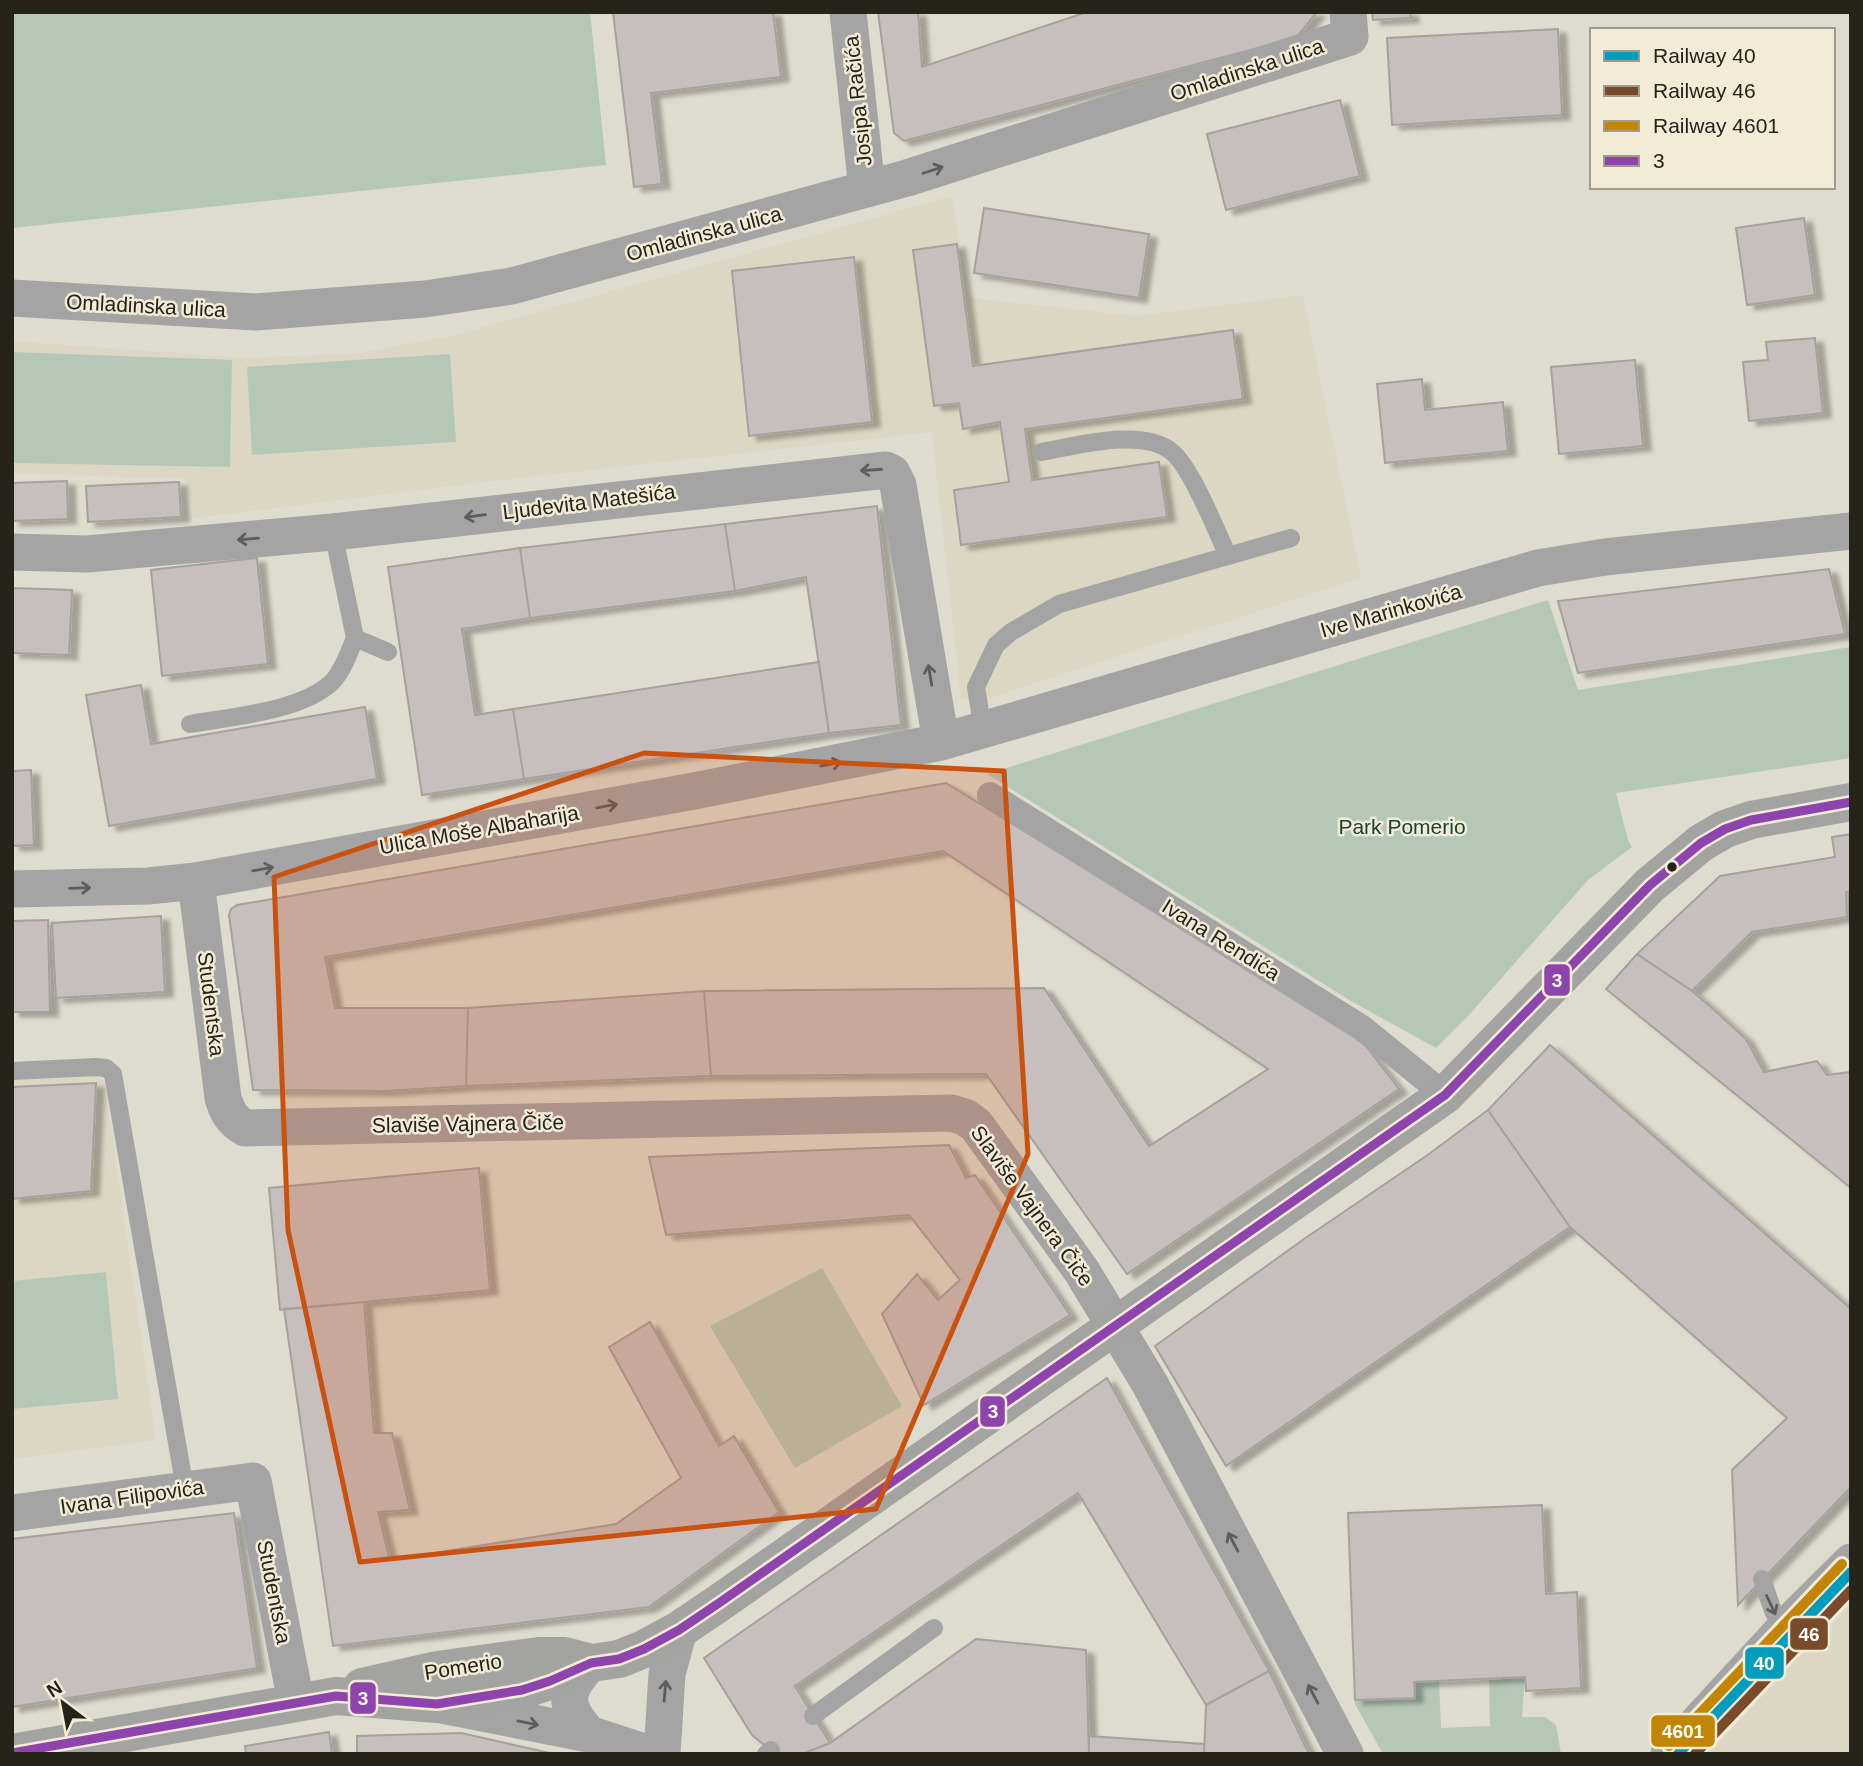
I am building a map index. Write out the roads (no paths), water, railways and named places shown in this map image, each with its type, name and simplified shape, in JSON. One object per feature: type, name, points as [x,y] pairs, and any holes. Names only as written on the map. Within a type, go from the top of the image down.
[{"type":"main road","name":"Pomerio","points":[[336,1696],[438,1704],[522,1690],[591,1663],[619,1659],[678,1630],[1445,1095],[1650,886],[1701,843],[1725,829],[1751,820],[1851,802]]},
{"type":"main road","name":"Pomerio","points":[[336,1696],[376,1682],[408,1675],[539,1656],[564,1656],[591,1663]]},
{"type":"main road","points":[[12,1753],[336,1696]]},
{"type":"street","name":"Josipa Račića","points":[[848,12],[867,189]]},
{"type":"street","name":"Omladinska ulica","points":[[12,298],[256,312],[425,299],[512,286],[867,189],[1350,37],[1348,12]]},
{"type":"street","name":"Ljudevita Matešića","points":[[12,552],[87,554],[333,532],[886,470],[892,473],[898,485],[941,742]]},
{"type":"street","name":"Ive Marinkovića","points":[[941,742],[1538,568],[1605,557],[1851,531]]},
{"type":"street","name":"Ulica Moše Albaharija","points":[[12,889],[148,886],[196,881],[694,791],[941,742]]},
{"type":"street","name":"Ivana Rendića","points":[[990,795],[1363,1028],[1445,1095]]},
{"type":"street","name":"Studentska","points":[[196,881],[223,1098],[236,1124]]},
{"type":"street","name":"Slaviše Vajnera Čiče","points":[[236,1124],[259,1129],[951,1113],[965,1117],[976,1125],[1081,1270],[1115,1324],[1150,1384],[1345,1754]]},
{"type":"street","name":"Studentska","points":[[253,1481],[296,1703]]},
{"type":"street","name":"Ivana Filipovića","points":[[12,1513],[253,1481]]},
{"type":"street","points":[[1669,1754],[1784,1629],[1851,1562]]},
{"type":"street","points":[[662,1754],[667,1674],[678,1630]]},
{"type":"street","points":[[589,1734],[575,1717],[570,1695],[575,1679],[591,1663]]},
{"type":"street","points":[[438,1704],[589,1734],[650,1754]]},
{"type":"lane","points":[[1041,452],[1120,438],[1150,442],[1172,452],[1188,475],[1228,556]]},
{"type":"lane","points":[[190,724],[271,711],[323,690],[339,672],[355,638],[333,532]]},
{"type":"lane","points":[[983,730],[976,687],[996,645],[1011,632],[1059,604],[1291,538]]},
{"type":"lane","points":[[355,638],[388,652]]},
{"type":"lane","points":[[12,1071],[96,1067],[106,1068],[113,1074],[185,1489]]},
{"type":"lane","points":[[1762,1579],[1773,1611],[1784,1629]]},
{"type":"lane","points":[[813,1716],[934,1628]]},
{"type":"rail line","name":"4601","points":[[1669,1746],[1842,1564]]},
{"type":"rail line","name":"40","points":[[1678,1754],[1851,1572]]},
{"type":"rail line","name":"46","points":[[1695,1754],[1851,1590]]},
{"type":"park label","name":"Park Pomerio","points":[[1402,827]]}]
